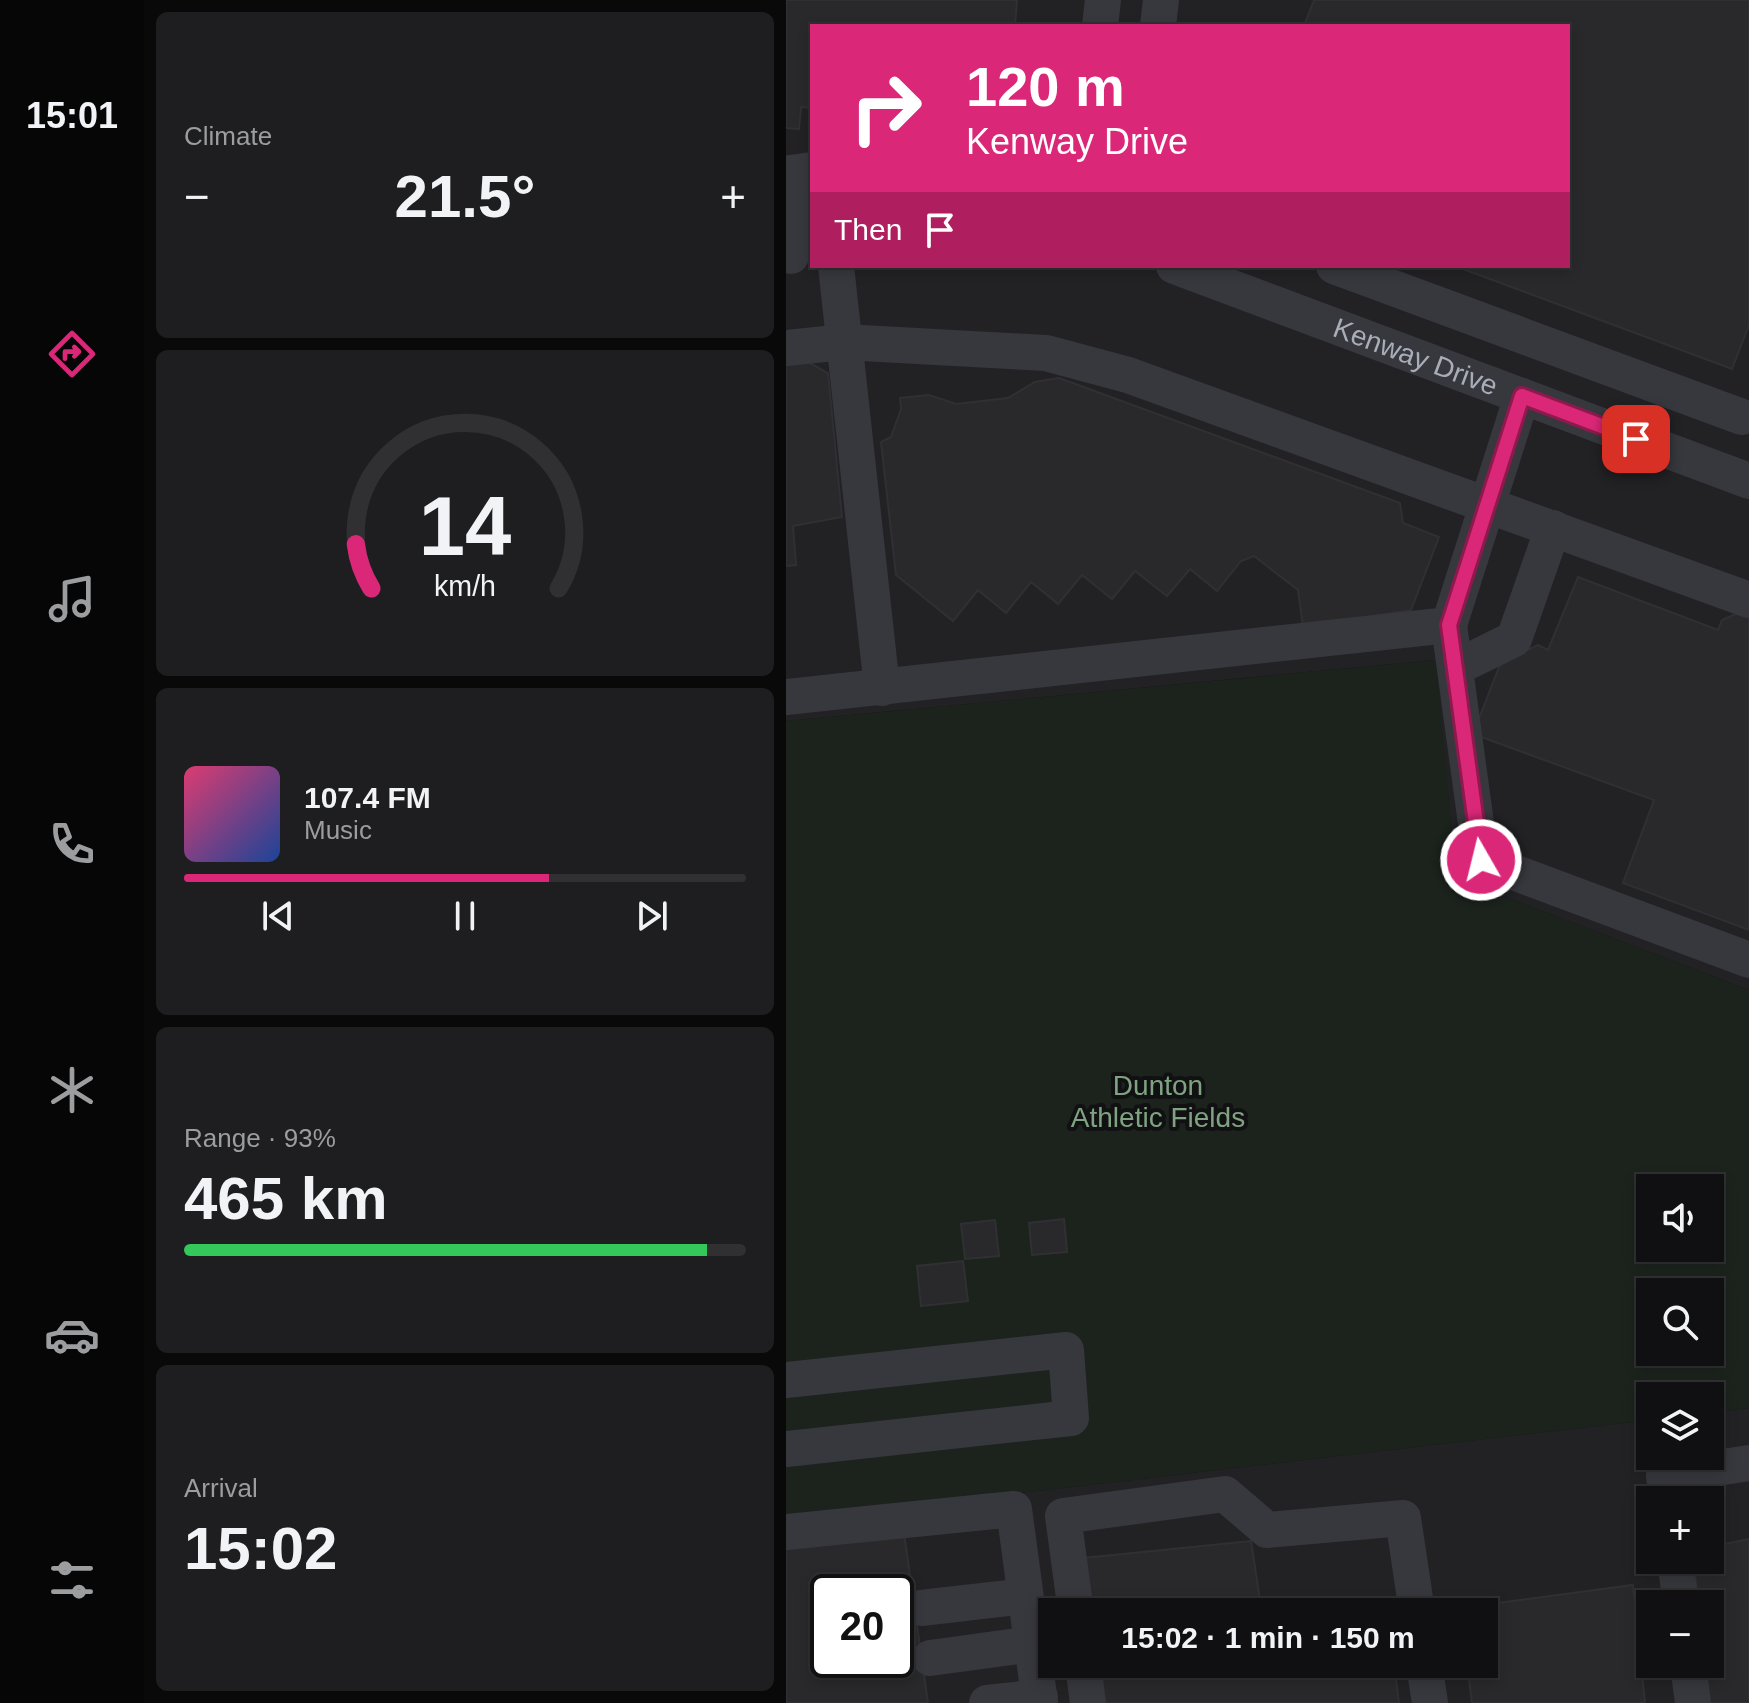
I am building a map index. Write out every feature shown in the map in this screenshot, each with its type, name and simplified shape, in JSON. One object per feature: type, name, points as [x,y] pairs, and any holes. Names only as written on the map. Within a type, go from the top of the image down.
[{"type":"street","points":[[1100,24],[1103,0]]},
{"type":"street","points":[[1158,24],[1161,0]]},
{"type":"street","points":[[796,255],[790,173],[810,170]]},
{"type":"street","points":[[836,268],[882,688]]},
{"type":"street","name":"Kenway Drive","points":[[1179,268],[1735,476]]},
{"type":"street","points":[[1340,268],[1746,408],[1735,476]]},
{"type":"street","points":[[786,348],[844,342],[1046,353],[1128,375],[1749,600]]},
{"type":"street","points":[[1522,396],[1449,625],[1481,860],[1749,960]]},
{"type":"street","points":[[1455,668],[1514,639],[1553,528]]},
{"type":"street","points":[[786,697],[1449,625]]},
{"type":"street","points":[[786,1380],[1066,1350],[1071,1418],[786,1449]]},
{"type":"street","points":[[1665,1486],[1664,1476],[1749,1463]]},
{"type":"street","points":[[1074,1598],[1063,1516],[1225,1494],[1267,1530],[1403,1518],[1415,1598]]},
{"type":"street","points":[[786,1532],[1014,1509],[1040,1700],[987,1703]]},
{"type":"street","points":[[921,1608],[1025,1596]]},
{"type":"street","points":[[930,1658],[1033,1644]]},
{"type":"street","points":[[1085,1678],[1088,1703]]},
{"type":"street","points":[[1426,1678],[1430,1703]]},
{"type":"street","points":[[1690,1678],[1693,1703]]},
{"type":"shaded area","points":[[786,0],[1749,0],[1749,990],[1456,878],[1435,660],[786,721]]},
{"type":"shaded area","points":[[1749,1408],[1749,1703],[786,1703],[786,1520],[1636,1422],[1636,1470],[1724,1470],[1724,1411]]},
{"type":"green space","name":"Dunton Athletic Fields","points":[[1436,660],[1456,878],[1749,990],[1749,1408],[1724,1411],[1724,1382],[1636,1382],[1636,1422],[786,1520],[786,721]]},
{"type":"building","points":[[786,0],[1017,0],[1015,24],[810,24],[810,108],[801,107],[799,129],[786,128]]},
{"type":"building","points":[[1314,0],[1749,0],[1749,325],[1732,369],[1460,268],[1570,268],[1570,24],[1305,24]]},
{"type":"building","points":[[799,357],[828,373],[842,517],[793,526],[796,565],[786,566],[786,359]]},
{"type":"building","points":[[1059,378],[1400,503],[1403,523],[1439,537],[1411,610],[1303,627],[1298,590],[1254,556],[1241,561],[1217,591],[1190,569],[1167,596],[1135,571],[1112,599],[1082,575],[1058,604],[1031,582],[1006,613],[978,590],[953,621],[896,575],[881,442],[891,437],[901,409],[900,398],[929,395],[956,404],[1008,398],[1035,382]]},
{"type":"building","points":[[1578,577],[1718,630],[1722,620],[1740,612],[1749,615],[1749,930],[1623,883],[1654,800],[1473,734],[1501,662],[1538,645],[1548,650]]},
{"type":"building","points":[[1064,1219],[1067,1252],[1032,1255],[1029,1223]]},
{"type":"building","points":[[995,1220],[999,1256],[965,1259],[961,1224]]},
{"type":"building","points":[[963,1261],[968,1301],[921,1306],[917,1266]]},
{"type":"building","points":[[904,1533],[910,1574],[810,1574],[810,1678],[914,1678],[914,1604],[928,1703],[786,1703],[786,1546]]},
{"type":"building","points":[[1749,1539],[1749,1703],[1707,1703],[1705,1678],[1724,1678],[1724,1590],[1697,1590],[1695,1574],[1724,1574],[1724,1544]]},
{"type":"building","points":[[1251,1541],[1260,1598],[1088,1598],[1084,1558]]},
{"type":"building","points":[[1633,1585],[1636,1678],[1642,1678],[1645,1703],[1472,1703],[1469,1678],[1498,1678],[1498,1603]]},
{"type":"building","points":[[1099,1678],[1396,1678],[1399,1703],[1102,1703]]},
{"type":"route","points":[[1481,860],[1449,625],[1522,396],[1636,439]]}]
